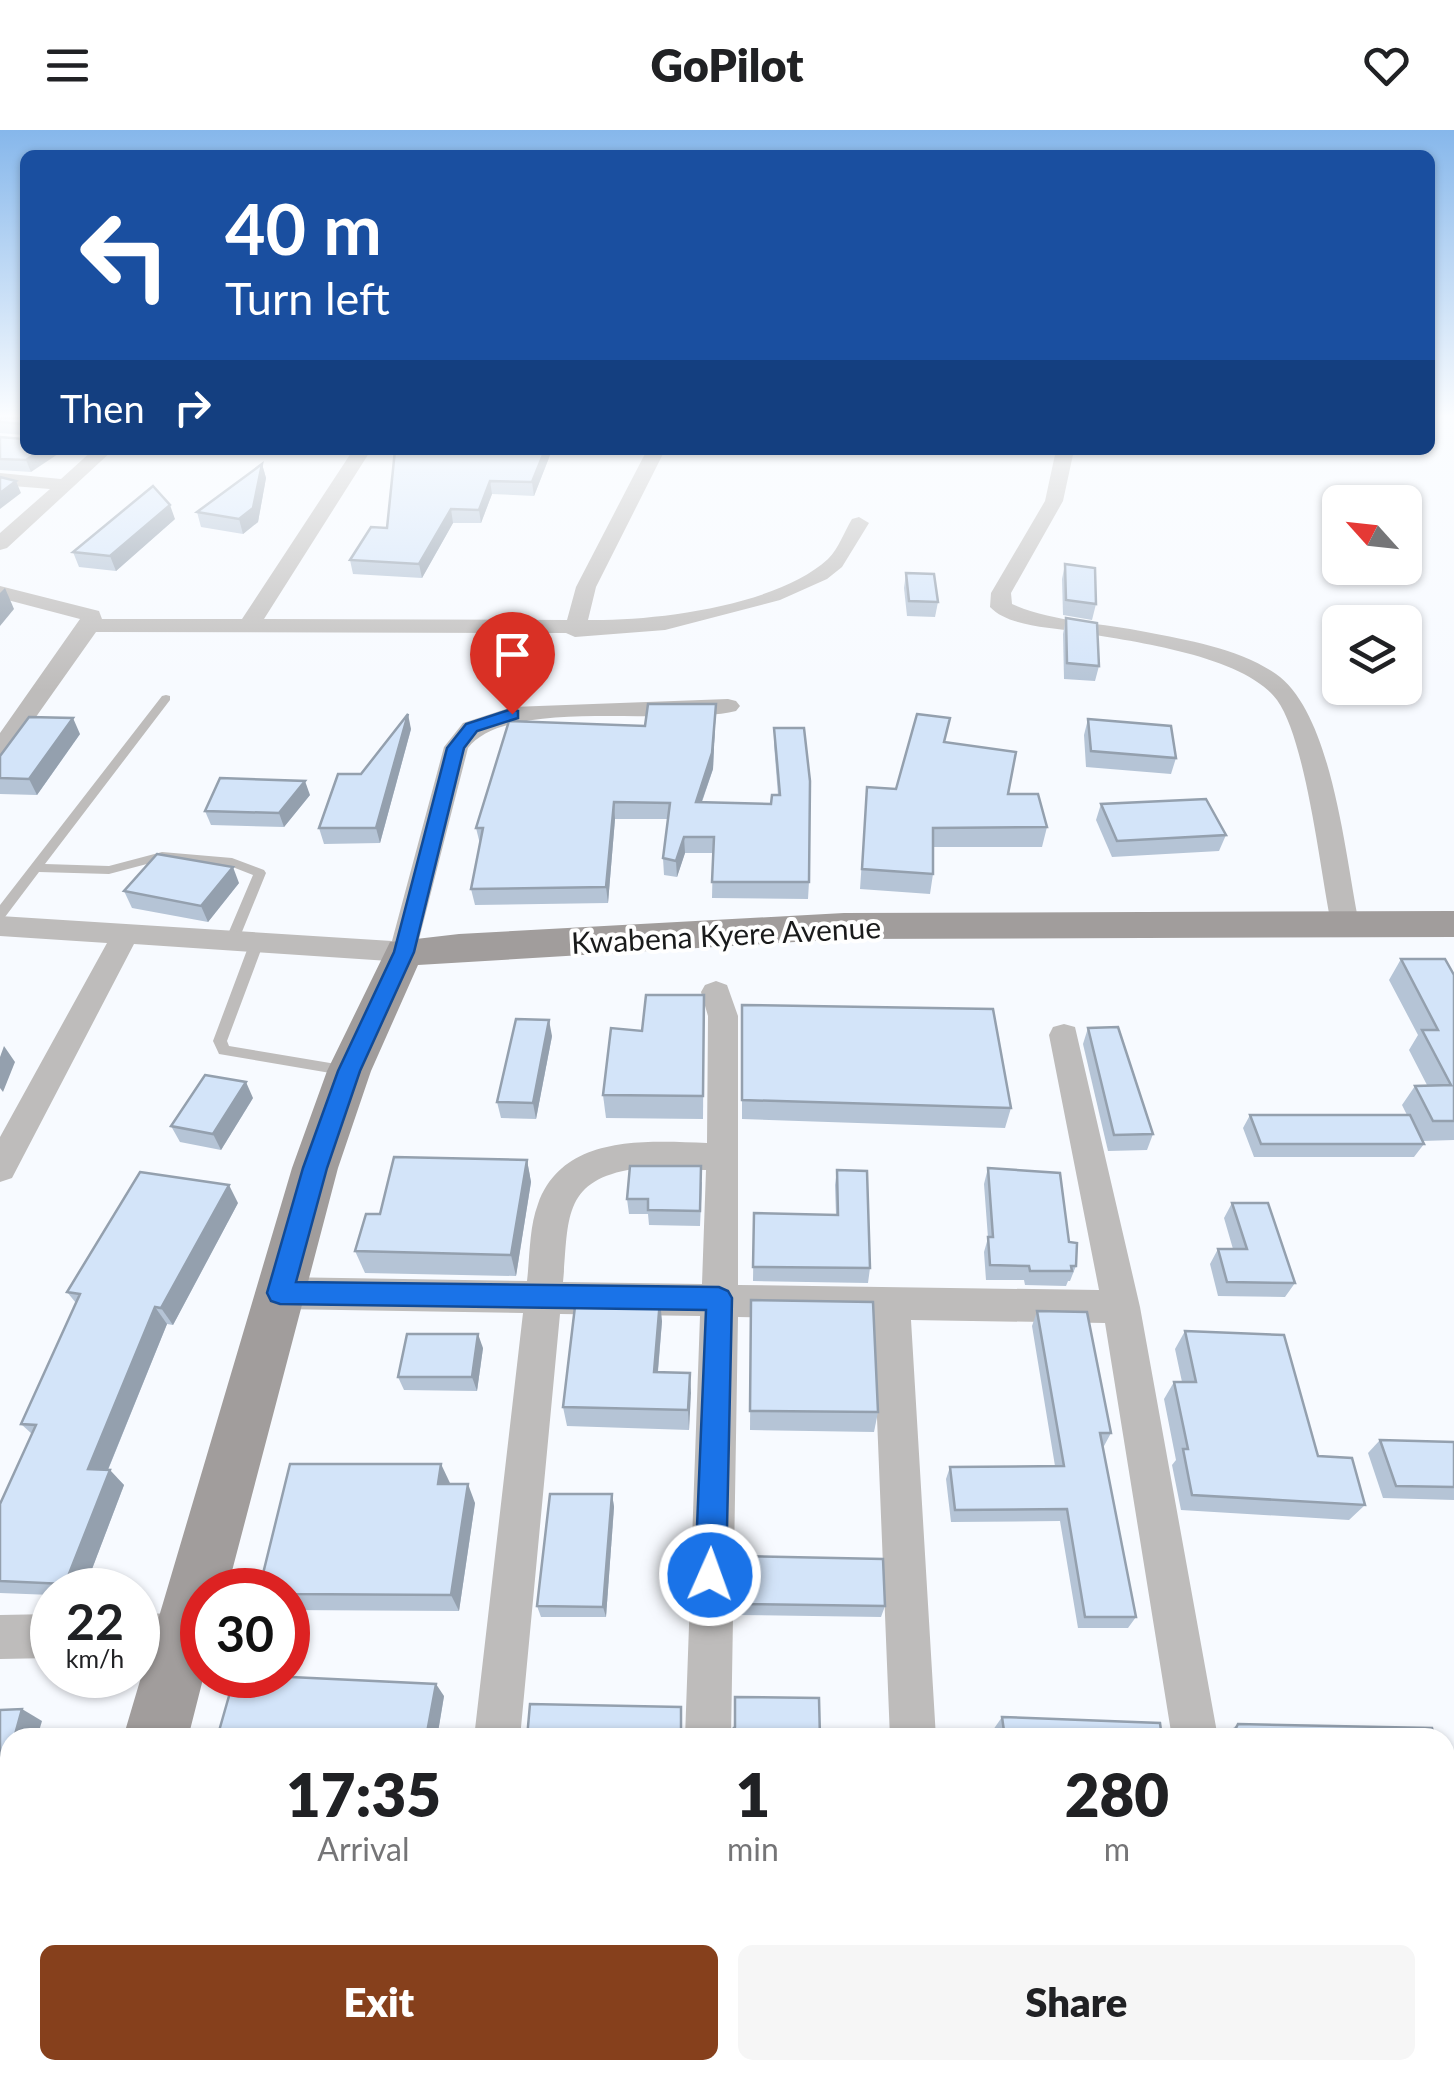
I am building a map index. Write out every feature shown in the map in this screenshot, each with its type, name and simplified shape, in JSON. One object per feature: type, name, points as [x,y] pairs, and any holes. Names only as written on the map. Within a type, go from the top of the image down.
[{"type":"main road","name":"Kwabena Kyere Avenue","points":[[404,952],[641,937],[772,934],[844,926],[1454,924]]},
{"type":"main road","points":[[160,1636],[280,1293],[315,1168],[349,1071],[404,952]]},
{"type":"main road","points":[[155,1728],[156,1698]]},
{"type":"street","points":[[0,544],[39,509]]},
{"type":"street","points":[[248,627],[324,509]]},
{"type":"street","points":[[575,630],[586,588],[626,509]]},
{"type":"street","points":[[1049,509],[1001,593],[1001,606],[1019,615],[1205,652],[1252,669],[1285,692],[1302,724],[1344,923]]},
{"type":"street","points":[[90,625],[646,628],[682,622],[798,586],[836,562],[859,523]]},
{"type":"street","points":[[0,592],[91,616],[90,625],[0,750]]},
{"type":"street","points":[[404,952],[456,748],[472,728],[512,714],[728,706]]},
{"type":"street","name":"Kwabena Kyere Avenue","points":[[0,926],[404,952]]},
{"type":"street","points":[[0,1168],[125,935]]},
{"type":"street","points":[[708,1728],[723,1156],[724,1016],[716,992]]},
{"type":"street","points":[[1064,1035],[1120,1307],[1193,1728]]},
{"type":"street","points":[[498,1728],[553,1212],[561,1191],[579,1172],[606,1158],[723,1156]]},
{"type":"street","points":[[280,1293],[1120,1307]]},
{"type":"street","points":[[892,1304],[913,1728]]},
{"type":"street","points":[[0,1636],[30,1636]]},
{"type":"lane","points":[[0,914],[166,698]]},
{"type":"lane","points":[[36,868],[108,870],[162,856],[232,862],[253,868],[260,873],[220,1041],[224,1050],[349,1071]]},
{"type":"building","points":[[125,509],[165,509],[110,556],[73,552]]},
{"type":"building","points":[[201,509],[252,509],[239,519],[197,512]]},
{"type":"building","points":[[389,509],[479,509],[451,509],[419,564],[350,560],[371,527],[387,528]]},
{"type":"building","points":[[1065,564],[1095,568],[1096,604],[1066,600]]},
{"type":"building","points":[[906,573],[934,574],[938,602],[909,601]]},
{"type":"building","points":[[1066,618],[1097,623],[1099,666],[1067,663]]},
{"type":"building","points":[[648,704],[716,704],[712,753],[696,802],[771,804],[772,795],[780,795],[774,728],[804,728],[810,781],[809,882],[712,882],[714,837],[684,837],[676,861],[663,858],[670,803],[614,802],[606,887],[471,889],[483,828],[476,828],[509,721],[645,726]]},
{"type":"building","points":[[408,714],[376,828],[319,828],[338,774],[361,774]]},
{"type":"building","points":[[917,714],[950,718],[944,742],[1016,752],[1008,794],[1038,794],[1047,827],[933,828],[933,874],[862,869],[867,787],[896,789]]},
{"type":"building","points":[[29,717],[73,718],[29,779],[0,778],[0,756]]},
{"type":"building","points":[[1088,719],[1171,726],[1176,758],[1091,751]]},
{"type":"building","points":[[220,778],[305,781],[279,813],[205,811]]},
{"type":"building","points":[[1206,799],[1226,835],[1117,841],[1101,804]]},
{"type":"building","points":[[157,854],[233,867],[201,906],[124,891]]},
{"type":"building","points":[[1401,959],[1445,959],[1454,975],[1454,1121],[1433,1121],[1415,1086],[1451,1085],[1422,1030],[1438,1030]]},
{"type":"building","points":[[646,995],[704,995],[703,1096],[603,1095],[611,1028],[642,1031]]},
{"type":"building","points":[[742,1005],[993,1009],[1011,1108],[742,1100]]},
{"type":"building","points":[[516,1019],[549,1020],[533,1103],[497,1102]]},
{"type":"building","points":[[1118,1027],[1153,1134],[1114,1135],[1088,1028]]},
{"type":"building","points":[[205,1075],[246,1082],[213,1134],[171,1126]]},
{"type":"building","points":[[1250,1115],[1410,1115],[1424,1144],[1261,1144]]},
{"type":"building","points":[[394,1157],[527,1160],[511,1255],[355,1251],[366,1214],[380,1214]]},
{"type":"building","points":[[630,1166],[701,1166],[700,1211],[648,1210],[648,1199],[627,1199]]},
{"type":"building","points":[[988,1168],[1060,1173],[1069,1242],[1077,1243],[1076,1266],[1071,1266],[1072,1271],[1030,1271],[1029,1266],[990,1265],[988,1237],[993,1237]]},
{"type":"building","points":[[837,1170],[867,1171],[870,1268],[753,1267],[754,1213],[838,1215]]},
{"type":"building","points":[[140,1172],[229,1185],[161,1308],[155,1307],[88,1469],[110,1470],[71,1568],[30,1568],[30,1582],[0,1581],[0,1504],[36,1425],[21,1424],[80,1294],[67,1292]]},
{"type":"building","points":[[1232,1203],[1268,1203],[1295,1283],[1227,1282],[1218,1249],[1247,1249]]},
{"type":"building","points":[[576,1298],[660,1300],[654,1372],[690,1373],[688,1410],[563,1407]]},
{"type":"building","points":[[751,1300],[873,1302],[878,1412],[750,1411]]},
{"type":"building","points":[[1037,1311],[1087,1312],[1111,1433],[1100,1433],[1136,1617],[1085,1617],[1067,1509],[955,1510],[950,1467],[1064,1466]]},
{"type":"building","points":[[1185,1331],[1284,1335],[1318,1456],[1352,1458],[1365,1505],[1192,1495],[1183,1449],[1188,1449],[1174,1382],[1196,1382]]},
{"type":"building","points":[[407,1334],[478,1334],[472,1377],[398,1377]]},
{"type":"building","points":[[1380,1440],[1454,1442],[1454,1487],[1396,1486]]},
{"type":"building","points":[[290,1464],[441,1464],[438,1484],[468,1484],[451,1595],[310,1594],[310,1568],[264,1568]]},
{"type":"building","points":[[550,1494],[612,1494],[603,1607],[537,1606]]},
{"type":"building","points":[[739,1556],[883,1559],[885,1606],[738,1604]]},
{"type":"building","points":[[310,1678],[436,1684],[428,1728],[220,1728],[228,1698],[310,1698]]},
{"type":"building","points":[[735,1697],[819,1698],[820,1728],[735,1727]]},
{"type":"building","points":[[530,1704],[681,1707],[681,1728],[528,1728]]},
{"type":"building","points":[[22,1709],[17,1728],[0,1728],[0,1710]]},
{"type":"building","points":[[1002,1717],[1160,1723],[1161,1728],[1004,1728]]},
{"type":"building","points":[[1238,1724],[1432,1728],[1236,1728]]},
{"type":"route","points":[[512,714],[472,728],[456,748],[404,952],[349,1071],[315,1168],[280,1293],[719,1298],[710,1575]]}]
